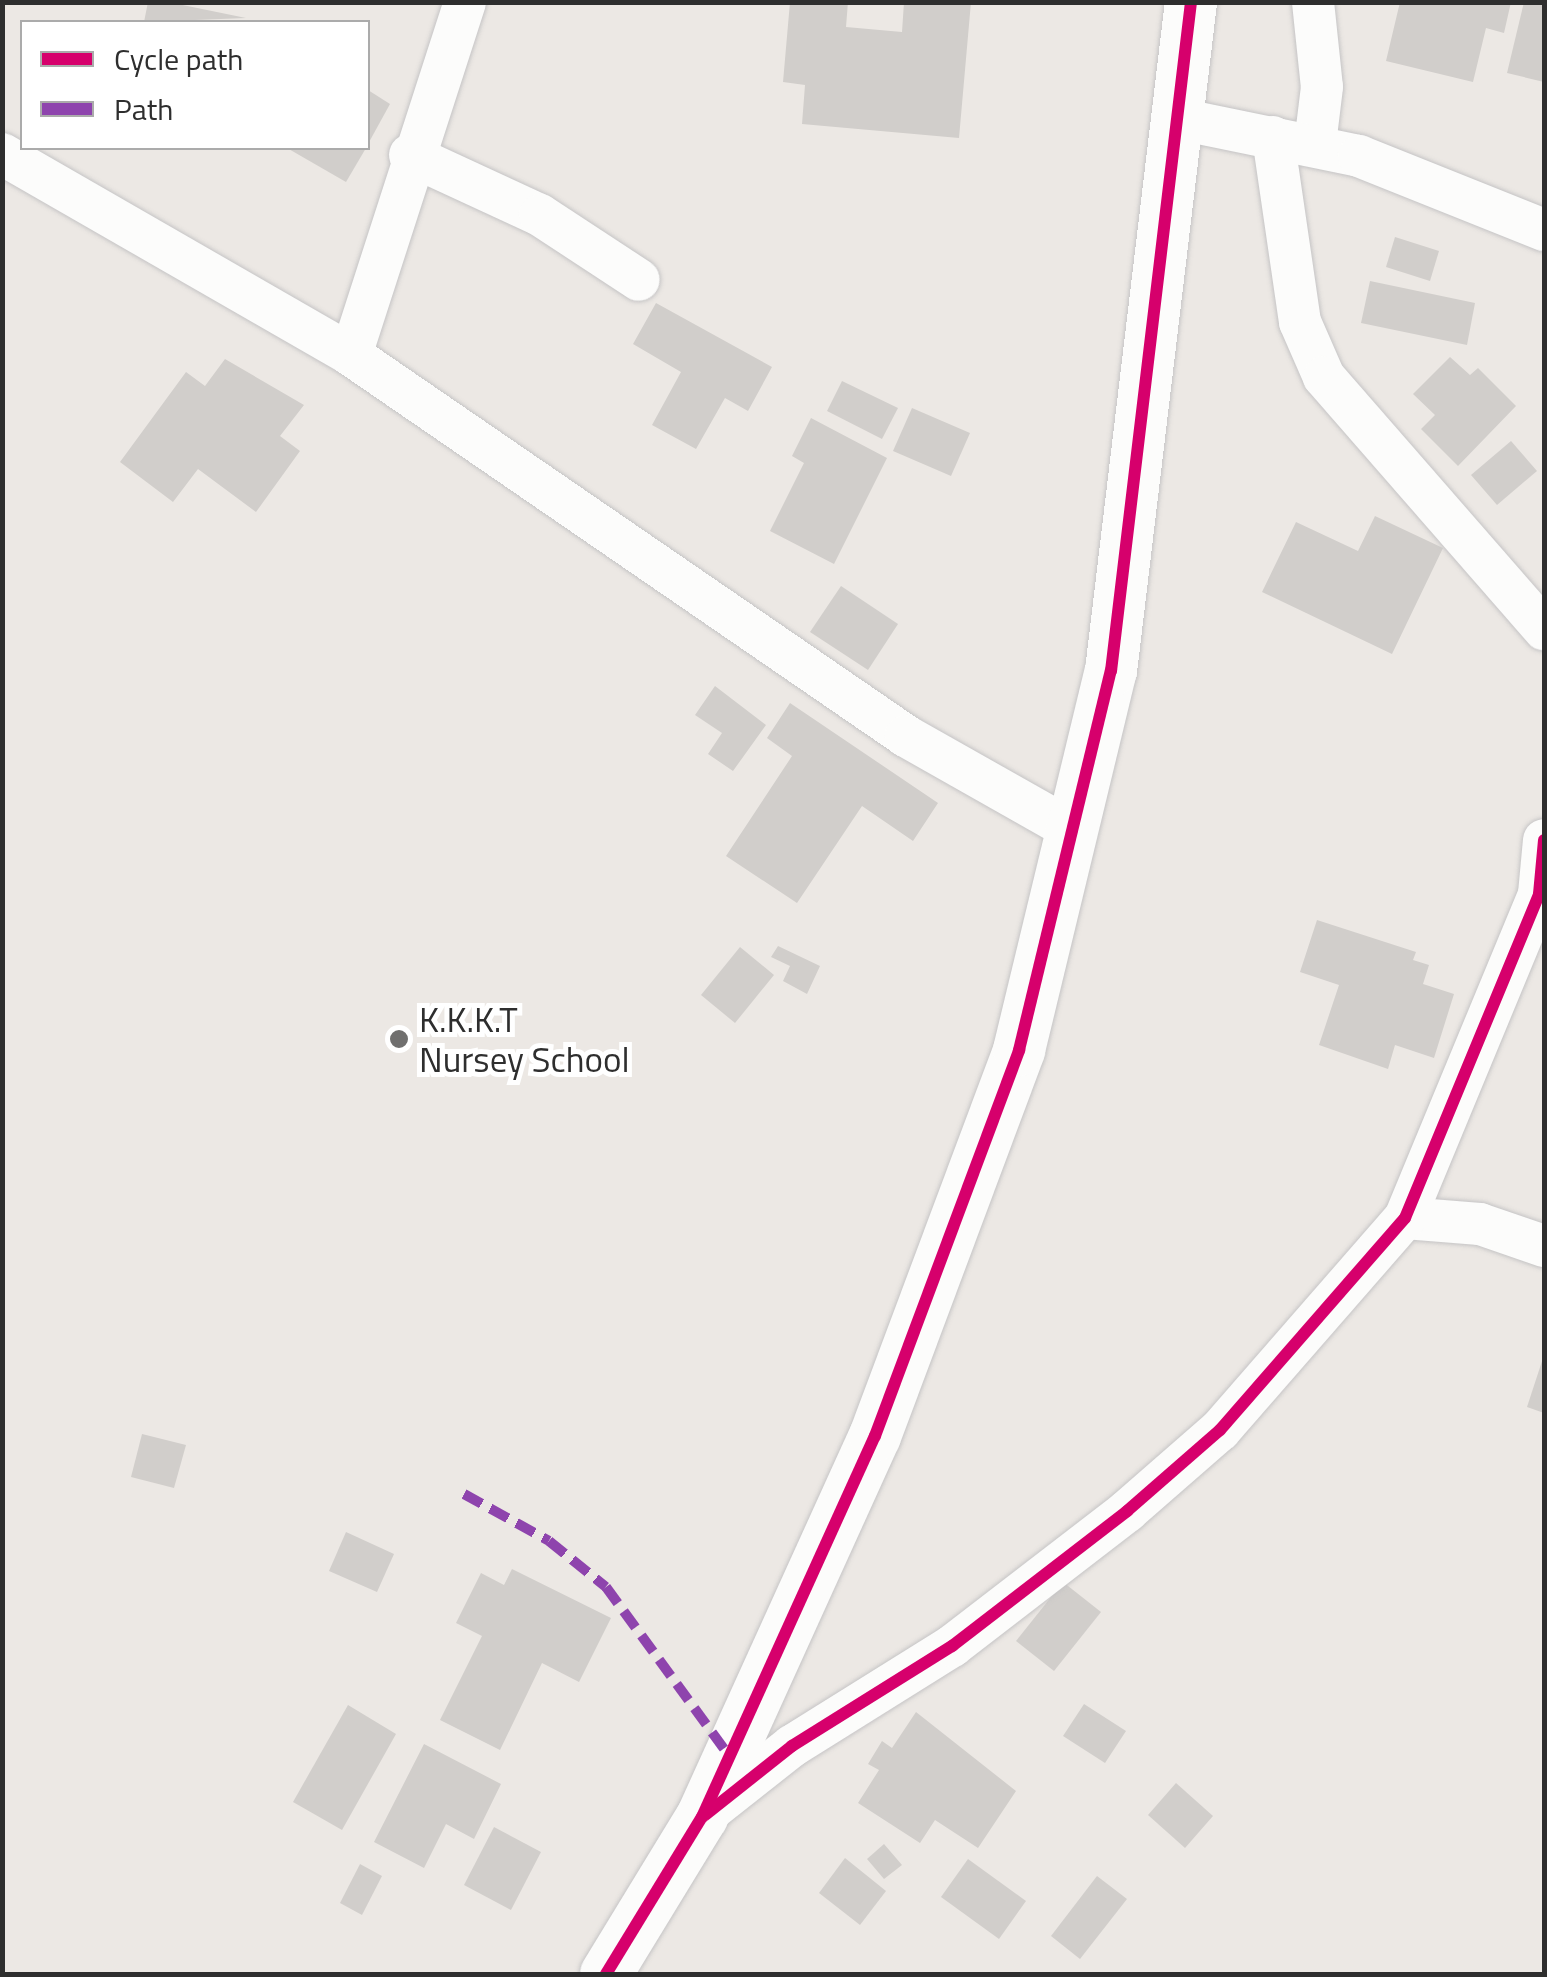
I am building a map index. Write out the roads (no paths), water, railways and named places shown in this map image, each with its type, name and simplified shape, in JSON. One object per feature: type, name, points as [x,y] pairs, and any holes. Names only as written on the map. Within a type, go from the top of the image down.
[{"type":"street","points":[[351,355],[410,155],[464,2]]},
{"type":"street","points":[[606,1974],[702,1817],[875,1436],[1019,1050],[1111,672],[1191,2]]},
{"type":"street","points":[[1313,2],[1322,86],[1316,144]]},
{"type":"street","points":[[1180,119],[1316,144],[1544,230]]},
{"type":"street","points":[[1273,137],[1300,322],[1324,377],[1544,629]]},
{"type":"street","points":[[2,154],[351,355],[906,736],[1074,831]]},
{"type":"street","points":[[410,155],[540,215],[639,280]]},
{"type":"street","points":[[702,1817],[792,1746],[952,1646],[1127,1511],[1220,1430],[1404,1218],[1539,894],[1544,840]]},
{"type":"street","points":[[1404,1218],[1480,1224],[1544,1246]]},
{"type":"place","name":"K.K.K.T Nursey School","points":[[399,1039]]}]
